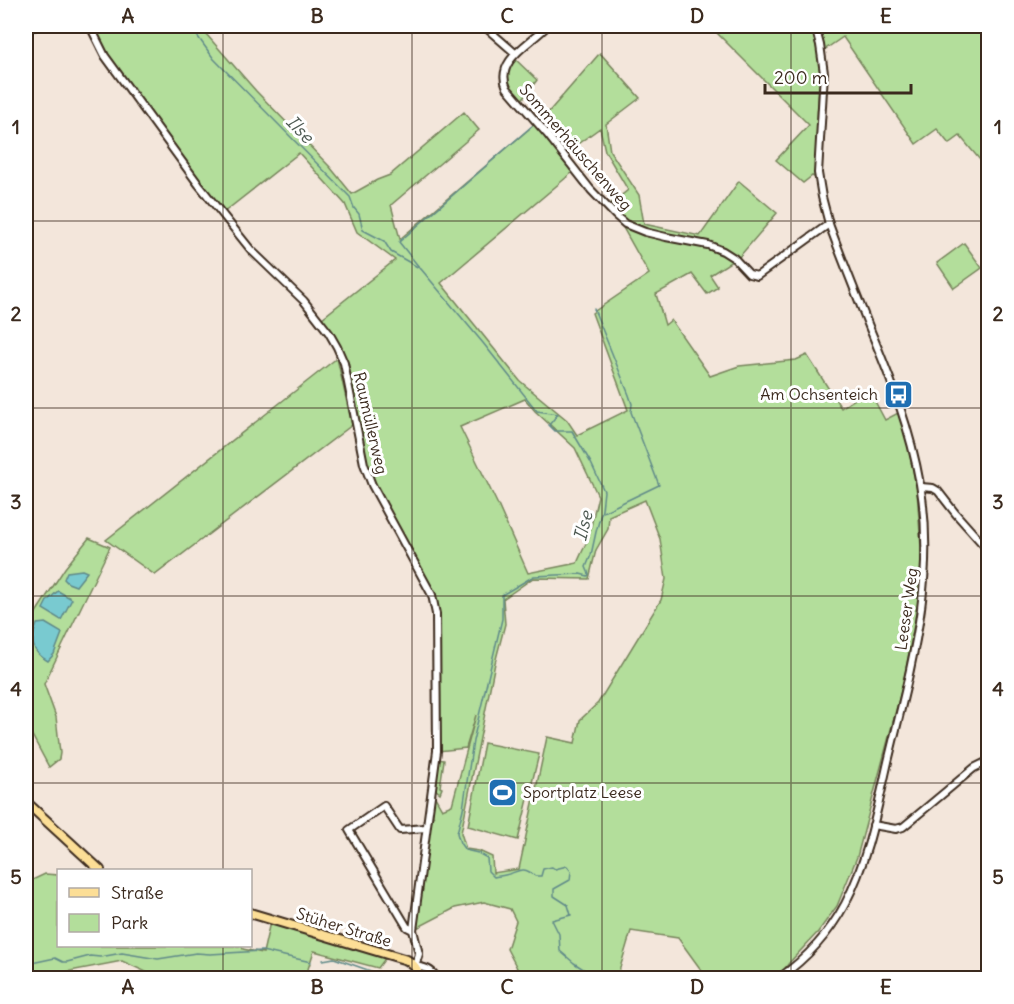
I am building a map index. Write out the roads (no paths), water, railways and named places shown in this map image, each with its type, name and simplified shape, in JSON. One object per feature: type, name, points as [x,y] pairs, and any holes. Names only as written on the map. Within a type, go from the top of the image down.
[{"type":"main road","points":[[26,802],[99,869]]},
{"type":"main road","name":"Stüher Straße","points":[[252,914],[407,960],[415,966]]},
{"type":"main road","points":[[415,966],[418,973],[417,978]]},
{"type":"street","name":"Raumüllerweg","points":[[90,26],[105,56],[199,185],[251,250],[304,301],[337,347],[344,363],[364,464],[376,492],[432,595],[436,614],[436,751],[413,930],[418,954],[415,966]]},
{"type":"street","points":[[484,26],[515,53]]},
{"type":"street","name":"Sommerhäuschenweg","points":[[547,26],[515,53],[507,66],[504,82],[591,190],[625,224],[645,232],[708,245],[723,251],[734,258],[749,274],[757,276],[829,224]]},
{"type":"street","name":"Leeser Weg","points":[[779,978],[807,955],[835,921],[860,872],[917,640],[924,598],[926,563],[921,487],[902,407],[829,224],[822,198],[818,173],[824,73],[815,26]]},
{"type":"street","points":[[921,487],[938,491],[988,550]]},
{"type":"street","points":[[873,825],[896,829],[903,827],[974,768],[988,761]]},
{"type":"street","points":[[413,930],[407,927],[349,830],[384,806],[400,830],[426,828]]},
{"type":"street","points":[[415,966],[432,971],[437,978]]},
{"type":"street","points":[[162,978],[174,978]]},
{"type":"water","points":[[82,570],[87,572],[76,586],[64,579],[67,572]]},
{"type":"water","points":[[58,591],[72,599],[61,620],[43,609],[47,601]]},
{"type":"water","points":[[45,623],[62,633],[54,654],[48,661],[35,650],[33,641],[37,624]]},
{"type":"waterway","points":[[26,34],[50,26]]},
{"type":"waterway","name":"Ilse","points":[[190,26],[214,59],[350,197],[359,214],[363,230],[384,241],[391,252],[421,269],[537,411],[558,414],[549,425],[555,431],[572,431],[604,491],[602,510],[586,567],[588,576],[580,574],[534,576],[502,595],[502,619],[473,741],[457,833],[465,850],[487,858],[488,871],[494,877],[520,870],[541,876],[543,869],[567,866],[571,871],[570,880],[554,889],[554,896],[568,905],[571,915],[552,920],[559,934],[560,951],[594,978]]},
{"type":"waterway","points":[[419,267],[399,242],[532,126]]},
{"type":"waterway","points":[[594,309],[629,395],[632,404],[631,412],[659,485],[603,512]]},
{"type":"waterway","points":[[26,966],[55,958],[67,962],[90,956],[100,957],[122,953],[158,959],[196,953],[262,951],[311,962]]},
{"type":"waterway","points":[[323,960],[334,958],[379,974],[383,978]]},
{"type":"place","name":"Am Ochsenteich","points":[[899,394]]},
{"type":"place","name":"Sportplatz Leese","points":[[502,792]]}]
